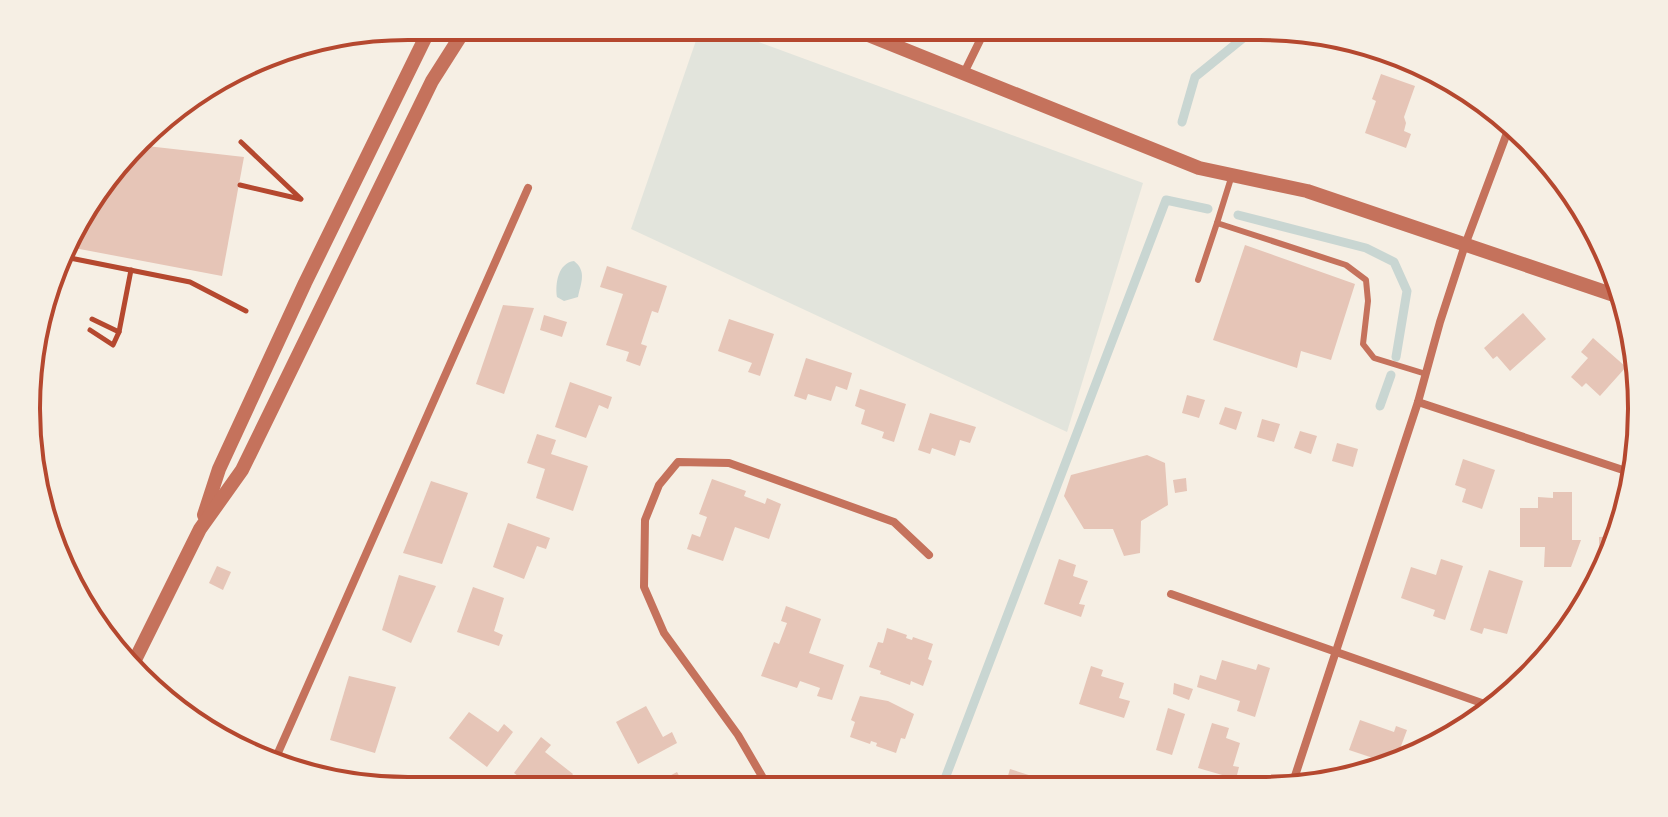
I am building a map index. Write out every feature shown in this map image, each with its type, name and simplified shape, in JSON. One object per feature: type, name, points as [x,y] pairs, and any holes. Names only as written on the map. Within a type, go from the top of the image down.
[{"type":"street","points":[[137,657],[200,529],[219,469],[305,283],[424,40]]},
{"type":"street","points":[[200,529],[242,470],[432,81],[458,40]]},
{"type":"street","points":[[881,40],[1199,168],[1307,191],[1609,293]]},
{"type":"street","points":[[964,73],[980,40]]},
{"type":"street","points":[[1295,775],[1418,402],[1465,245],[1506,135]]},
{"type":"street","points":[[278,753],[528,188]]},
{"type":"street","points":[[1418,402],[1623,470]]},
{"type":"street","points":[[762,777],[738,735],[664,633],[644,587],[645,520],[659,485],[678,462],[729,463],[894,522],[929,555]]},
{"type":"street","points":[[1171,594],[1481,703]]},
{"type":"lane","points":[[1198,280],[1232,175]]},
{"type":"lane","points":[[1217,223],[1346,265],[1366,280],[1368,301],[1363,344],[1374,358],[1426,374]]},
{"type":"path","points":[[240,185],[301,199],[241,142]]},
{"type":"path","points":[[72,258],[190,282],[246,311]]},
{"type":"path","points":[[90,330],[113,345],[119,332],[131,270]]},
{"type":"path","points":[[92,319],[119,332]]},
{"type":"shaded area","points":[[696,40],[753,40],[1143,183],[1067,432],[631,229]]},
{"type":"shaded area","points":[[574,261],[582,273],[578,297],[564,301],[557,297],[557,280],[564,266]]},
{"type":"building","points":[[1381,74],[1415,86],[1404,117],[1404,131],[1411,134],[1406,148],[1365,133]]},
{"type":"building","points":[[150,146],[244,157],[222,276],[77,248],[116,184]]},
{"type":"building","points":[[1245,245],[1355,284],[1331,360],[1301,351],[1297,368],[1213,340]]},
{"type":"building","points":[[607,266],[667,286],[658,313],[652,311],[641,344],[647,346],[640,366],[626,361],[629,352],[606,345],[623,294],[600,287]]},
{"type":"building","points":[[503,305],[534,308],[504,394],[476,384]]},
{"type":"building","points":[[1523,313],[1546,339],[1510,371],[1497,356],[1493,359],[1484,348]]},
{"type":"building","points":[[544,315],[567,322],[562,337],[540,330]]},
{"type":"building","points":[[729,319],[774,334],[760,376],[748,372],[752,363],[718,351]]},
{"type":"building","points":[[1593,338],[1626,367],[1600,396],[1586,383],[1582,387],[1571,377],[1588,358],[1581,352]]},
{"type":"building","points":[[806,358],[852,373],[847,390],[836,386],[831,401],[808,394],[806,400],[794,396]]},
{"type":"building","points":[[570,382],[612,397],[608,409],[599,405],[586,438],[555,427]]},
{"type":"building","points":[[860,389],[906,404],[894,442],[882,438],[884,432],[861,424],[865,410],[855,406]]},
{"type":"building","points":[[1187,395],[1205,400],[1199,418],[1182,413]]},
{"type":"building","points":[[1225,407],[1242,412],[1236,430],[1219,424]]},
{"type":"building","points":[[930,413],[976,427],[970,443],[960,440],[955,456],[932,448],[930,454],[918,450]]},
{"type":"building","points":[[1262,419],[1280,424],[1274,442],[1257,437]]},
{"type":"building","points":[[1300,431],[1317,436],[1311,454],[1294,448]]},
{"type":"building","points":[[537,434],[556,440],[551,454],[588,466],[573,511],[536,498],[545,469],[527,463]]},
{"type":"building","points":[[1337,443],[1358,449],[1353,467],[1332,461]]},
{"type":"building","points":[[1147,455],[1165,463],[1168,505],[1141,521],[1140,553],[1124,556],[1113,529],[1084,529],[1064,496],[1071,475]]},
{"type":"building","points":[[1463,459],[1495,470],[1482,509],[1462,502],[1466,489],[1455,485]]},
{"type":"building","points":[[1186,478],[1187,491],[1175,493],[1173,480]]},
{"type":"building","points":[[712,479],[746,491],[744,496],[765,504],[767,498],[781,504],[769,539],[735,527],[723,561],[687,549],[692,534],[700,537],[707,517],[699,514]]},
{"type":"building","points":[[431,481],[468,493],[442,564],[403,553]]},
{"type":"building","points":[[1553,492],[1572,492],[1572,540],[1581,540],[1571,567],[1544,567],[1545,547],[1520,547],[1520,508],[1538,508],[1538,497],[1553,498]]},
{"type":"building","points":[[508,523],[550,538],[546,549],[537,546],[524,579],[493,567]]},
{"type":"building","points":[[1599,537],[1605,537],[1599,551]]},
{"type":"building","points":[[1059,559],[1076,565],[1073,576],[1088,581],[1079,604],[1085,605],[1081,617],[1044,604]]},
{"type":"building","points":[[1441,559],[1463,566],[1445,620],[1433,616],[1435,610],[1401,598],[1411,567],[1436,575]]},
{"type":"building","points":[[217,566],[231,572],[223,590],[209,583]]},
{"type":"building","points":[[1489,570],[1523,581],[1507,634],[1484,628],[1482,634],[1470,630]]},
{"type":"building","points":[[399,575],[436,586],[411,643],[382,630]]},
{"type":"building","points":[[473,587],[504,598],[494,631],[503,635],[499,646],[457,632]]},
{"type":"building","points":[[786,606],[821,619],[809,653],[844,665],[832,700],[817,696],[820,688],[800,681],[797,688],[761,676],[774,642],[779,644],[787,623],[781,621]]},
{"type":"building","points":[[887,628],[907,635],[906,638],[912,640],[913,637],[933,644],[928,659],[932,661],[923,686],[911,681],[910,685],[869,667],[878,642],[883,643]]},
{"type":"building","points":[[1222,660],[1256,670],[1258,664],[1270,668],[1255,717],[1237,711],[1240,701],[1197,687],[1200,675],[1216,680]]},
{"type":"building","points":[[1091,666],[1103,670],[1101,676],[1124,683],[1119,698],[1130,701],[1124,718],[1079,704]]},
{"type":"building","points":[[349,676],[396,687],[375,753],[330,740]]},
{"type":"building","points":[[1174,683],[1193,689],[1189,700],[1173,694]]},
{"type":"building","points":[[860,696],[888,701],[914,714],[896,753],[876,746],[877,743],[871,741],[870,744],[850,737],[855,722],[851,720]]},
{"type":"building","points":[[646,706],[663,737],[672,732],[677,743],[638,764],[616,722]]},
{"type":"building","points":[[1168,708],[1185,714],[1172,755],[1156,750]]},
{"type":"building","points":[[469,712],[498,732],[504,724],[513,732],[487,767],[449,738]]},
{"type":"building","points":[[1360,720],[1394,732],[1396,726],[1407,730],[1400,749],[1378,757],[1349,750]]},
{"type":"building","points":[[1212,723],[1229,728],[1226,738],[1240,743],[1233,766],[1239,767],[1236,777],[1198,768]]},
{"type":"building","points":[[541,737],[551,745],[545,752],[573,774],[571,777],[519,777],[514,773]]},
{"type":"building","points":[[1010,769],[1035,777],[1008,777]]},
{"type":"waterway","points":[[1182,122],[1195,77],[1241,40]]},
{"type":"waterway","points":[[946,777],[1166,200],[1208,209]]},
{"type":"waterway","points":[[1238,215],[1366,248],[1394,262],[1407,291],[1396,357]]},
{"type":"waterway","points":[[1380,406],[1391,375]]}]
